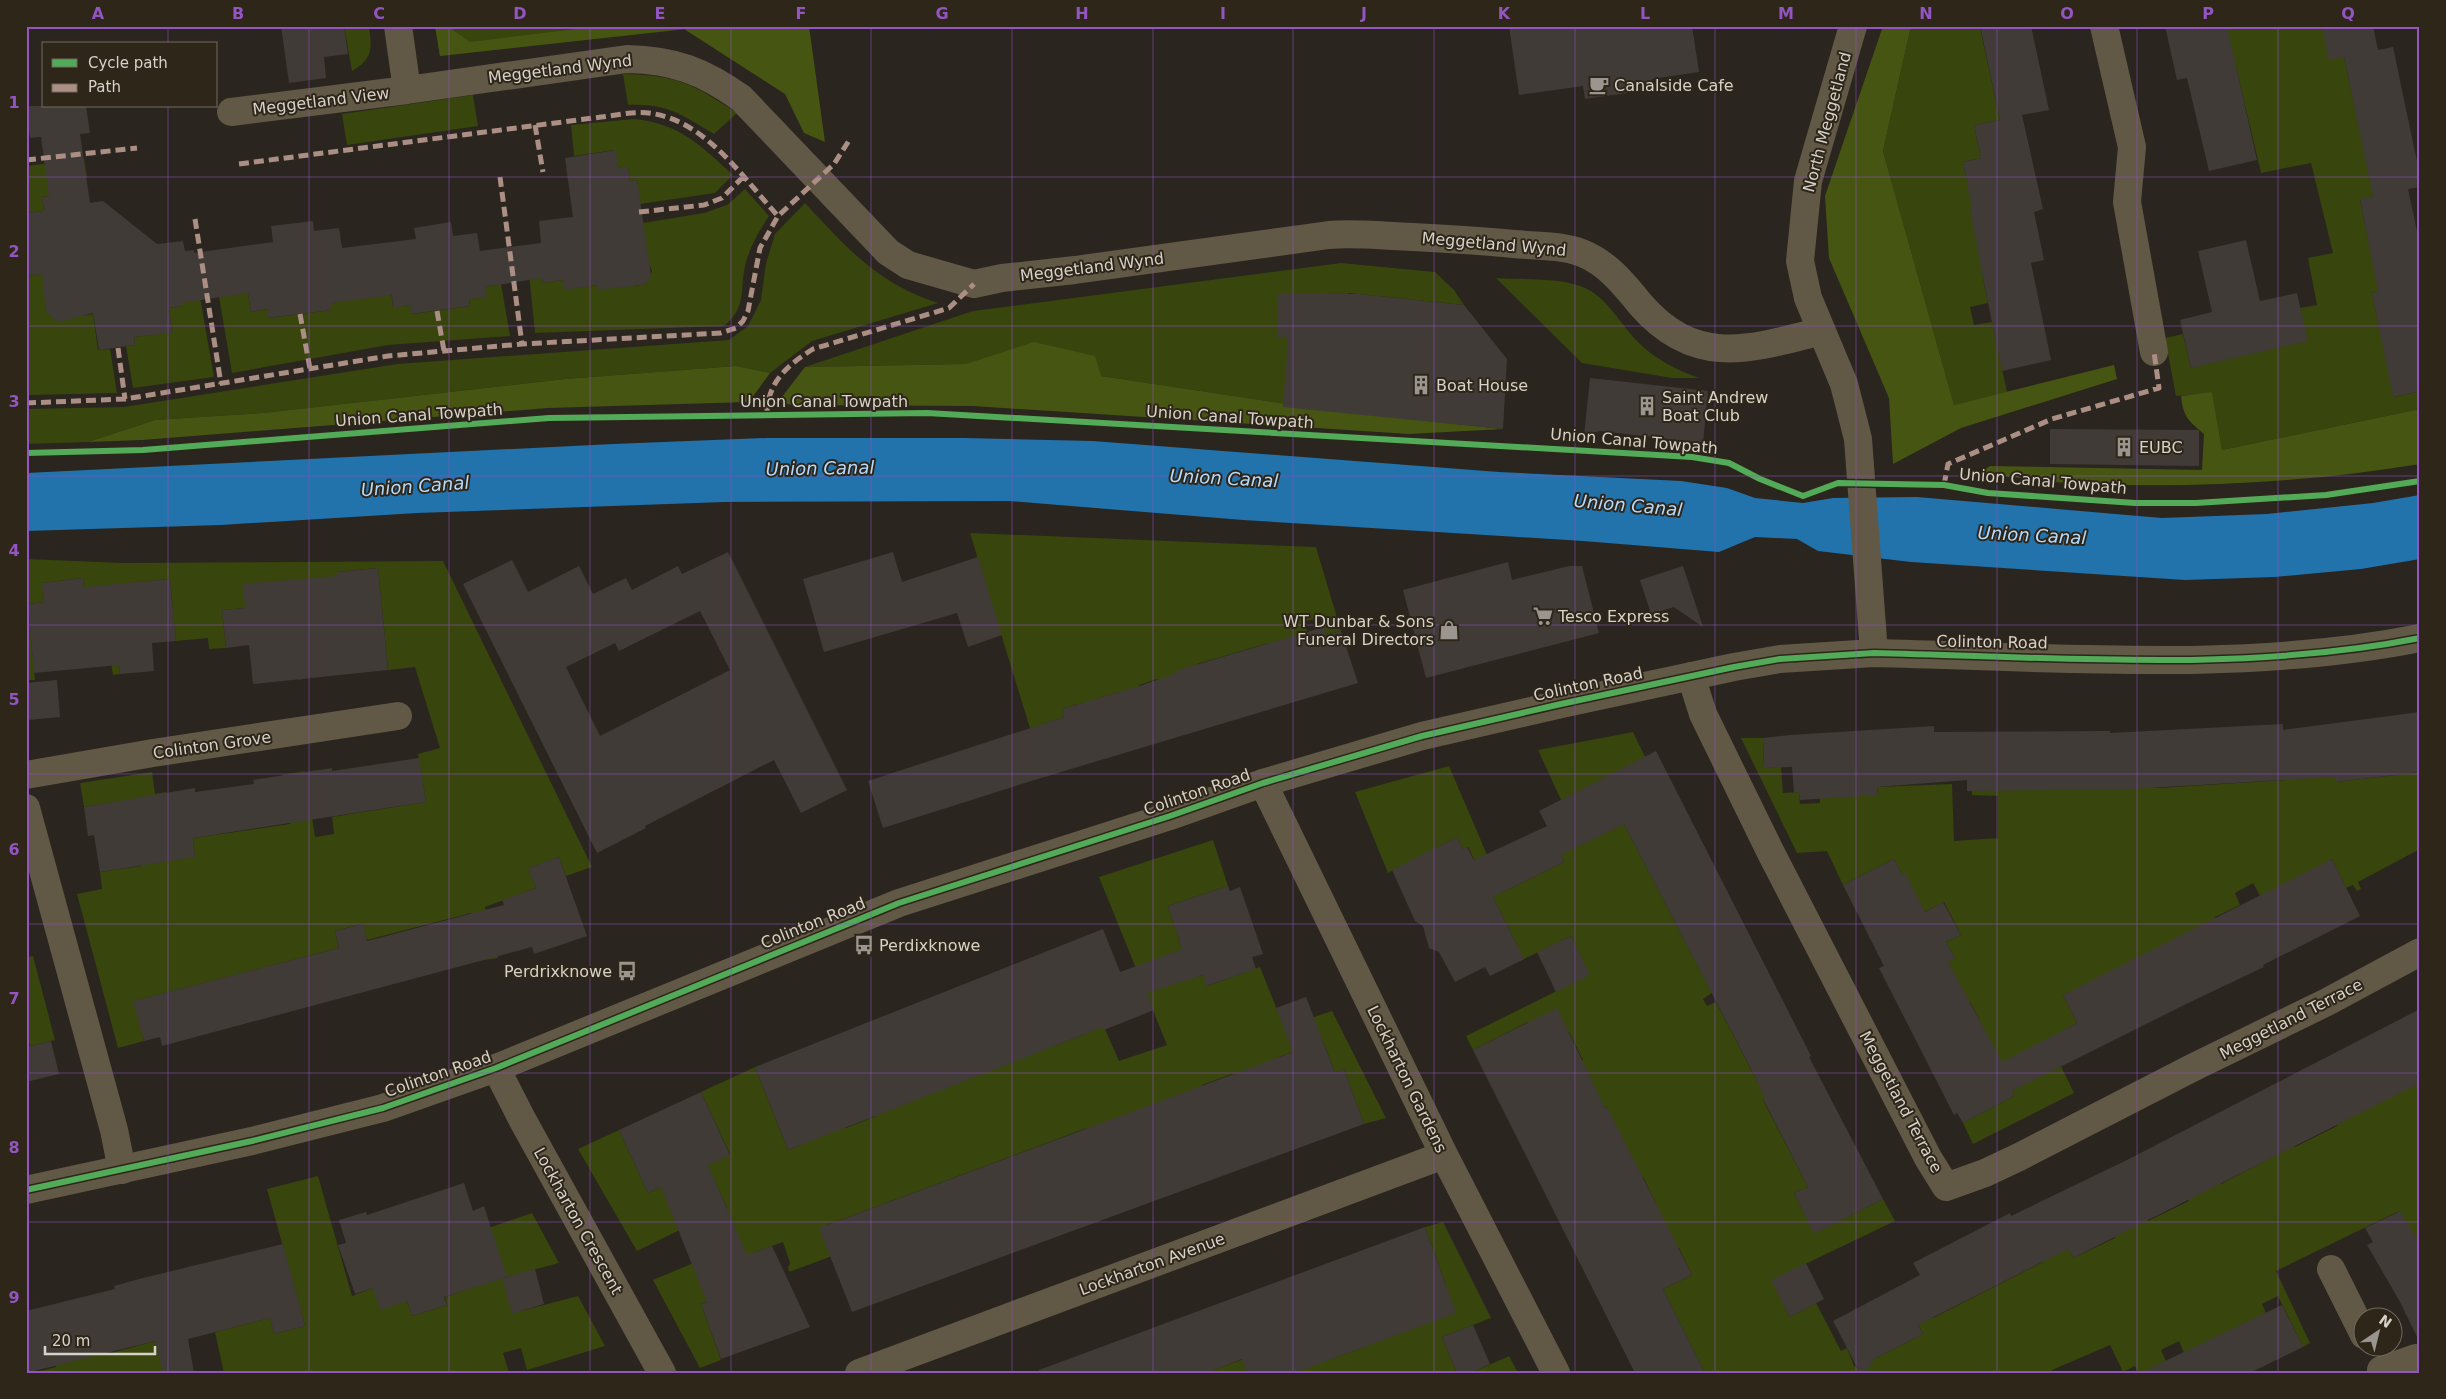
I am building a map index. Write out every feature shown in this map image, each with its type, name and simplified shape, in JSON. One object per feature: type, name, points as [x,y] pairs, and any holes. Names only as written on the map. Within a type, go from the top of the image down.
[{"type":"street","name":"Meggetland View","points":[[231,112],[407,90],[398,26]]},
{"type":"street","name":"North Meggetland","points":[[1853,26],[1808,181],[1800,261],[1808,298],[1844,384],[1858,439],[1874,653]]},
{"type":"street","points":[[2104,26],[2132,147],[2127,202],[2154,352]]},
{"type":"street","name":"Meggetland Wynd","points":[[407,90],[627,59],[657,60],[687,67],[714,79],[742,98],[888,252],[908,265],[974,284],[1329,235],[1349,234],[1465,239],[1567,249],[1593,258],[1612,272],[1662,326],[1687,341],[1699,345],[1712,348],[1739,348],[1822,331]]},
{"type":"street","name":"Colinton Road","points":[[26,1190],[252,1141],[383,1108],[496,1068],[900,903],[1170,816],[1263,783],[1422,736],[1691,676],[1780,659],[1874,653],[2201,660],[2345,650],[2420,638]]},
{"type":"street","name":"Meggetland Terrace","points":[[1691,676],[1703,714],[1770,851],[1928,1158],[1946,1187],[1978,1176],[2019,1157],[2194,1067],[2327,1002],[2420,952]]},
{"type":"street","name":"Colinton Grove","points":[[26,775],[152,753],[398,716]]},
{"type":"street","name":"Lockharton Gardens","points":[[1263,783],[1444,1156],[1556,1373]]},
{"type":"street","points":[[26,808],[114,1130],[122,1170]]},
{"type":"street","name":"Lockharton Crescent","points":[[496,1068],[522,1119],[662,1373]]},
{"type":"street","name":"Lockharton Avenue","points":[[859,1373],[1444,1156]]},
{"type":"street","points":[[2331,1270],[2354,1315]]},
{"type":"street","points":[[2375,1363],[2416,1358]]},
{"type":"green space","points":[[344,26],[369,26],[371,41],[369,53],[364,62],[352,71]]},
{"type":"green space","points":[[435,26],[715,26],[440,56]]},
{"type":"green space","points":[[435,26],[452,26],[453,30],[470,42],[601,26],[809,26],[825,142],[804,133],[785,94],[684,29],[440,56]]},
{"type":"green space","points":[[1883,26],[1911,26],[1883,151],[1954,405],[2114,365],[2117,379],[1961,428],[1893,464],[1889,398],[1829,258],[1825,196]]},
{"type":"green space","points":[[1911,26],[1987,26],[1980,28],[2000,120],[1974,125],[1981,158],[1963,162],[1966,177],[1991,204],[1970,209],[1985,272],[1982,273],[1988,303],[1970,307],[1974,325],[1992,322],[2007,392],[1954,405],[1883,151]]},
{"type":"green space","points":[[2216,26],[2322,26],[2344,57],[2374,196],[2360,200],[2379,292],[2372,293],[2394,397],[2420,391],[2420,409],[2222,450],[2212,393],[2176,396],[2165,338],[2183,334],[2191,368],[2300,308],[2317,305],[2308,258],[2333,253],[2311,163],[2261,173],[2236,67]]},
{"type":"green space","points":[[623,74],[658,76],[684,83],[696,88],[737,113],[714,134],[683,116],[664,108],[628,105]]},
{"type":"green space","points":[[473,95],[478,126],[347,145],[342,114]]},
{"type":"green space","points":[[634,119],[665,126],[677,131],[700,145],[733,175],[715,193],[640,204],[637,180],[630,181],[628,167],[618,168],[615,150],[574,156],[571,125]]},
{"type":"green space","points":[[84,159],[87,177],[73,179],[49,196],[42,197],[44,211],[26,213],[26,166]]},
{"type":"green space","points":[[745,189],[769,216],[756,238],[746,262],[740,304],[737,312],[724,326],[535,333],[529,274],[541,273],[543,283],[563,280],[565,289],[597,285],[637,286],[646,283],[652,271],[648,262],[643,223],[704,213],[727,205]]},
{"type":"green space","points":[[805,203],[850,250],[880,275],[917,295],[938,303],[812,341],[770,373],[736,366],[565,379],[263,413],[155,420],[88,442],[26,444],[26,409],[124,407],[397,364],[729,340],[748,326],[761,300],[766,263],[775,234]]},
{"type":"green space","points":[[1341,263],[1435,272],[1454,290],[1464,305],[1348,293],[1334,411],[1101,376],[970,364],[805,367],[973,311]]},
{"type":"green space","points":[[45,273],[46,311],[56,320],[93,314],[98,350],[110,349],[117,393],[28,395],[26,388],[26,276]]},
{"type":"green space","points":[[1496,278],[1567,282],[1587,289],[1595,293],[1631,335],[1658,359],[1699,378],[1672,378],[1582,363]]},
{"type":"green space","points":[[501,284],[510,336],[388,345],[232,373],[217,285],[248,293],[251,312],[267,309],[269,318],[331,310],[331,303],[391,290],[393,307],[410,305],[412,314],[470,306],[469,299],[486,296],[485,287]]},
{"type":"green space","points":[[199,292],[214,377],[133,388],[126,346],[135,345],[134,337],[172,332],[169,308],[182,306],[181,295]]},
{"type":"green space","points":[[1034,342],[1095,356],[1101,376],[1334,411],[1503,429],[1409,434],[973,406],[792,405],[778,402],[805,367],[966,364]]},
{"type":"green space","points":[[736,366],[770,373],[749,402],[548,408],[142,440],[88,442],[155,420],[263,413],[565,379]]},
{"type":"green space","points":[[2212,392],[2222,450],[2420,409],[2420,464],[2296,479],[2171,485],[2074,483],[1979,473],[1990,466],[2202,470],[2204,434],[2194,426],[2185,414],[2181,396]]},
{"type":"green space","points":[[970,533],[1316,547],[1341,631],[1326,635],[1320,617],[1304,622],[1310,640],[1265,644],[1197,664],[1195,678],[1160,688],[1157,679],[1139,685],[1142,694],[1120,692],[1102,697],[1104,705],[1082,703],[1062,709],[1064,717],[1043,724],[1058,773],[1045,777]]},
{"type":"green space","points":[[26,559],[123,563],[443,561],[592,867],[566,876],[559,857],[529,868],[536,888],[485,907],[498,958],[484,960],[471,913],[367,940],[362,924],[335,931],[339,948],[134,1001],[144,1041],[118,1048],[77,894],[102,889],[100,872],[141,866],[131,800],[84,807],[80,783],[152,772],[155,794],[166,792],[177,859],[195,857],[193,838],[290,824],[282,775],[305,771],[315,837],[334,834],[332,817],[426,802],[418,754],[440,748],[415,667],[388,670],[378,568],[337,572],[339,597],[307,678],[299,680],[288,580],[245,608],[222,610],[226,648],[209,649],[208,638],[176,641],[170,579],[131,583],[133,604],[113,606],[120,674],[113,675],[107,639],[90,641],[83,578],[43,583],[44,602],[28,604],[35,680],[28,680]]},
{"type":"green space","points":[[1633,732],[1645,757],[1624,824],[1712,993],[1703,999],[1707,1006],[1716,1002],[1758,1083],[1807,1077],[1763,1100],[1808,1187],[1794,1193],[1802,1209],[1816,1202],[1829,1226],[1883,1199],[1895,1221],[1772,1280],[1790,1317],[1816,1303],[1841,1351],[1847,1348],[1854,1366],[1858,1368],[1868,1367],[1872,1360],[1923,1334],[1907,1304],[1933,1318],[2043,1262],[2060,1231],[2073,1258],[2115,1238],[2113,1233],[2145,1217],[2148,1221],[2189,1201],[2176,1175],[2207,1157],[2221,1184],[2261,1163],[2292,1143],[2295,1147],[2337,1126],[2323,1098],[2420,1079],[2420,1247],[2399,1211],[2276,1271],[2310,1343],[2303,1347],[2278,1296],[2262,1304],[2266,1313],[2184,1353],[2179,1341],[2161,1350],[2171,1373],[2138,1373],[2135,1366],[2123,1372],[2110,1345],[2052,1370],[2053,1373],[1705,1373],[1663,1289],[1692,1275],[1679,1248],[1649,1263],[1627,1219],[1656,1204],[1643,1177],[1614,1191],[1613,1119],[1606,1107],[1578,1121],[1555,1074],[1583,1060],[1569,1032],[1541,1047],[1528,1022],[1473,1050],[1466,1036],[1589,975],[1571,936],[1520,961],[1518,947],[1468,847],[1463,849],[1457,837],[1388,873],[1355,792],[1449,766],[1503,892],[1564,862],[1552,837],[1573,826],[1538,750]]},
{"type":"green space","points":[[1741,738],[1763,738],[1764,768],[1781,767],[1783,793],[1799,792],[1800,804],[1820,803],[1819,791],[1870,795],[1878,794],[1877,787],[1952,784],[1954,841],[1998,838],[1998,796],[1972,795],[1972,765],[2158,788],[2286,780],[2333,757],[2337,782],[2420,772],[2420,849],[2358,882],[2361,889],[2357,891],[2353,885],[2346,888],[2332,859],[2262,899],[2253,883],[2235,893],[2240,905],[2215,917],[2229,945],[2063,995],[2077,1023],[2066,1029],[2061,1066],[2074,1093],[1973,1144],[1963,1123],[2014,1096],[1975,1021],[1979,1019],[1970,1002],[1967,1003],[1947,962],[1955,958],[1946,942],[1961,935],[1944,902],[1922,913],[1905,874],[1902,875],[1894,859],[1843,885],[1827,851],[1797,853]]},
{"type":"green space","points":[[1213,840],[1228,886],[1168,906],[1192,978],[1203,975],[1207,986],[1260,967],[1284,1027],[1332,1011],[1386,1118],[1364,1124],[1344,1069],[1335,1073],[1323,1041],[1279,1057],[1286,1077],[1232,1074],[1202,1085],[1209,1102],[1084,1129],[827,1225],[834,1246],[843,1252],[789,1272],[790,1263],[783,1242],[753,1253],[759,1273],[728,1294],[701,1304],[721,1360],[700,1368],[653,1280],[724,1250],[727,1208],[710,1171],[702,1167],[730,1154],[701,1092],[755,1067],[788,1150],[803,1144],[796,1126],[839,1110],[846,1128],[876,1116],[869,1098],[1046,1028],[1054,1046],[1085,1034],[1094,1004],[1119,1061],[1167,1045],[1099,877]]},
{"type":"green space","points":[[33,956],[55,1040],[30,1046],[26,1032],[26,957]]},
{"type":"green space","points":[[619,1130],[648,1193],[675,1180],[694,1223],[637,1251],[578,1149]]},
{"type":"green space","points":[[318,1176],[352,1296],[373,1288],[407,1301],[412,1316],[447,1305],[445,1297],[468,1289],[480,1231],[532,1213],[559,1263],[503,1278],[521,1311],[578,1296],[605,1346],[527,1370],[521,1348],[503,1353],[509,1373],[224,1373],[215,1332],[270,1318],[274,1334],[305,1326],[267,1189]]},
{"type":"green space","points":[[1443,1222],[1491,1318],[1442,1337],[1457,1373],[1279,1373],[1328,1360],[1356,1350],[1446,1285],[1425,1227]]},
{"type":"green space","points":[[100,1329],[107,1354],[159,1340],[163,1373],[32,1373],[56,1367],[50,1341]]},
{"type":"green space","points":[[1509,1356],[1518,1373],[1471,1373]]},
{"type":"green space","points":[[1246,1358],[1247,1373],[1206,1373]]},
{"type":"water","name":"Union Canal","points":[[767,438],[964,438],[1093,441],[1499,472],[1681,481],[1727,488],[1755,498],[1803,503],[1833,498],[1917,497],[2162,518],[2267,514],[2373,503],[2420,495],[2420,559],[2361,569],[2275,577],[2185,580],[1911,562],[1818,551],[1797,539],[1755,537],[1719,552],[1583,541],[1243,520],[1009,501],[724,502],[417,513],[221,525],[26,531],[26,473]]},
{"type":"building","points":[[281,26],[344,26],[348,54],[324,57],[326,78],[289,83]]},
{"type":"building","points":[[1509,26],[1692,26],[1699,72],[1652,79],[1654,89],[1585,99],[1583,86],[1519,95]]},
{"type":"building","points":[[1980,26],[2031,26],[2049,110],[2022,115],[2043,209],[2034,212],[2044,260],[2031,263],[2051,360],[2002,371],[1970,209],[1972,208],[1963,162],[1981,158],[1974,125],[2000,120]]},
{"type":"building","points":[[2165,26],[2227,26],[2257,160],[2209,171],[2187,78],[2177,80]]},
{"type":"building","points":[[2322,26],[2373,26],[2378,50],[2393,47],[2420,176],[2420,187],[2408,189],[2420,245],[2420,391],[2393,397],[2372,293],[2378,292],[2360,199],[2373,196],[2344,57],[2329,60]]},
{"type":"building","points":[[26,106],[86,108],[90,133],[80,134],[90,203],[103,201],[157,244],[183,241],[185,251],[194,250],[194,253],[273,242],[271,226],[313,221],[314,231],[339,228],[342,248],[416,239],[414,228],[451,222],[453,236],[477,233],[480,251],[541,243],[539,221],[573,217],[565,158],[616,150],[618,168],[628,166],[630,181],[637,180],[651,275],[648,282],[642,285],[598,290],[597,285],[564,290],[563,280],[543,283],[542,278],[485,287],[487,297],[469,299],[470,306],[411,314],[410,305],[393,308],[392,295],[331,303],[332,310],[268,318],[267,309],[251,312],[248,293],[182,303],[182,306],[169,308],[172,333],[134,337],[135,345],[99,350],[93,313],[59,322],[46,311],[42,274],[26,276],[26,213],[44,211],[42,197],[49,196],[41,137],[30,138]]},
{"type":"building","points":[[2246,240],[2260,301],[2297,293],[2308,341],[2191,368],[2180,320],[2212,312],[2198,251]]},
{"type":"building","name":"Boat House","points":[[1278,293],[1359,294],[1464,305],[1507,359],[1503,429],[1283,407],[1288,337],[1277,337]]},
{"type":"building","name":"Saint Andrew Boat Club","points":[[1590,378],[1708,391],[1703,443],[1600,431],[1584,436]]},
{"type":"building","name":"EUBC","points":[[2050,429],[2199,430],[2199,466],[2050,464]]},
{"type":"building","points":[[728,552],[847,790],[801,813],[774,760],[645,826],[646,828],[597,853],[463,584],[512,560],[528,592],[579,566],[593,594],[626,578],[632,590],[678,566],[682,574]],"holes":[[[700,611],[730,670],[600,736],[566,667],[615,643],[619,651]]]},
{"type":"building","points":[[893,552],[902,582],[978,557],[1002,635],[968,647],[957,613],[824,652],[803,579]]},
{"type":"building","points":[[1508,562],[1512,580],[1569,566],[1582,566],[1599,633],[1426,678],[1403,590]]},
{"type":"building","points":[[1683,566],[1703,627],[1674,607],[1651,614],[1640,580]]},
{"type":"building","points":[[378,568],[388,670],[253,684],[249,645],[226,648],[222,610],[245,608],[243,584],[337,576],[337,572]]},
{"type":"building","points":[[83,578],[84,587],[170,579],[176,641],[152,643],[154,671],[120,674],[119,665],[34,673],[28,604],[44,602],[42,583]]},
{"type":"building","points":[[1324,627],[1326,635],[1341,631],[1358,683],[1031,781],[883,828],[868,781],[1064,717],[1062,709],[1175,674],[1175,671]]},
{"type":"building","points":[[57,680],[60,717],[28,720],[26,683]]},
{"type":"building","points":[[2420,712],[2420,772],[2336,782],[2336,777],[2131,789],[1967,791],[1967,780],[1877,787],[1878,795],[1800,800],[1799,792],[1794,793],[1792,767],[1764,768],[1763,738],[1790,735],[1934,726],[1934,732],[2110,731],[2110,733],[2283,724],[2283,730]]},
{"type":"building","points":[[1656,751],[1811,1056],[1809,1057],[1883,1199],[1814,1234],[1794,1193],[1808,1187],[1763,1099],[1765,1098],[1750,1067],[1624,824],[1561,855],[1564,862],[1493,897],[1524,959],[1490,976],[1485,967],[1455,982],[1439,952],[1429,948],[1423,926],[1415,921],[1392,870],[1457,837],[1463,849],[1467,847],[1474,860],[1547,826],[1539,811]]},
{"type":"building","points":[[419,758],[426,802],[193,838],[195,857],[100,872],[94,835],[88,836],[84,807],[195,788],[195,792],[254,784],[253,780],[332,768],[332,771]]},
{"type":"building","points":[[559,857],[587,936],[534,954],[532,947],[162,1046],[160,1037],[144,1041],[133,1001],[339,948],[335,931],[363,924],[367,941],[504,905],[502,900],[536,888],[528,868]]},
{"type":"building","points":[[1894,859],[1902,875],[1905,873],[1925,912],[1943,902],[1961,935],[1946,942],[1955,958],[1948,962],[2002,1062],[2077,1023],[2063,995],[2332,859],[2360,916],[2263,965],[2264,967],[2012,1091],[2014,1096],[1963,1123],[1957,1113],[1954,1115],[1879,968],[1884,966],[1843,885]]},
{"type":"building","points":[[1228,886],[1230,891],[1240,887],[1263,954],[1252,957],[1256,969],[1206,986],[1203,975],[1147,993],[1154,1010],[1104,1030],[1103,1027],[788,1150],[755,1067],[1103,929],[1120,972],[1182,949],[1168,906]]},
{"type":"building","points":[[1571,936],[1590,975],[1556,992],[1537,952]]},
{"type":"building","points":[[1306,997],[1335,1073],[1344,1069],[1364,1124],[852,1312],[819,1228],[1293,1052],[1276,1008]]},
{"type":"building","points":[[1557,1008],[1605,1108],[1607,1107],[1692,1275],[1663,1289],[1705,1373],[1635,1373],[1473,1050]]},
{"type":"building","points":[[2420,1009],[2420,1083],[2073,1258],[2068,1249],[1918,1325],[1923,1334],[1874,1359],[1865,1373],[1860,1373],[1833,1321],[1920,1275],[1913,1263],[2010,1213],[2011,1216],[2127,1160]]},
{"type":"building","points":[[51,1041],[59,1074],[26,1082],[26,1047]]},
{"type":"building","points":[[701,1092],[730,1155],[708,1165],[747,1255],[772,1246],[810,1327],[721,1359],[701,1304],[707,1302],[661,1187],[648,1193],[619,1130]]},
{"type":"building","points":[[464,1183],[473,1211],[484,1206],[507,1277],[444,1297],[447,1305],[412,1316],[407,1301],[380,1310],[373,1288],[355,1294],[338,1245],[346,1243],[339,1220],[366,1212],[367,1215]]},
{"type":"building","points":[[2400,1211],[2420,1244],[2420,1343],[2404,1310],[2404,1306],[2402,1306],[2367,1245],[2373,1242],[2365,1228]]},
{"type":"building","points":[[1425,1227],[1456,1313],[1294,1373],[1247,1373],[1242,1359],[1207,1373],[1039,1373],[1039,1370]]},
{"type":"building","points":[[283,1244],[305,1326],[274,1334],[270,1318],[188,1339],[194,1373],[163,1373],[155,1341],[26,1373],[26,1311],[115,1289],[114,1286],[139,1279]]},
{"type":"building","points":[[1806,1263],[1824,1299],[1790,1317],[1771,1280]]},
{"type":"building","points":[[535,1269],[544,1304],[512,1314],[502,1278]]},
{"type":"building","points":[[2282,1305],[2303,1347],[2250,1373],[2140,1373]]},
{"type":"building","points":[[1473,1325],[1490,1364],[1471,1373],[1457,1373],[1442,1337]]},
{"type":"marked path","points":[[239,164],[642,112],[674,120],[692,129],[708,141],[724,155],[778,216]]},
{"type":"marked path","points":[[535,125],[543,172]]},
{"type":"marked path","points":[[26,403],[125,399],[388,356],[522,344],[721,333],[736,328],[743,321],[748,311],[760,248],[778,216],[834,164],[850,139]]},
{"type":"marked path","points":[[26,160],[137,148]]},
{"type":"marked path","points":[[500,177],[522,344]]},
{"type":"marked path","points":[[639,212],[704,205],[722,198],[743,177]]},
{"type":"marked path","points":[[195,219],[221,384]]},
{"type":"marked path","points":[[767,414],[768,403],[775,383],[788,368],[813,349],[949,308],[974,284]]},
{"type":"marked path","points":[[437,311],[444,351]]},
{"type":"marked path","points":[[300,314],[310,369]]},
{"type":"marked path","points":[[118,348],[125,399]]},
{"type":"marked path","points":[[1944,485],[1948,464],[2052,419],[2159,388],[2154,352]]},
{"type":"cycle path","name":"Union Canal Towpath","points":[[26,453],[143,450],[549,418],[927,413],[1692,457],[1729,463],[1760,479],[1803,496],[1838,483],[1944,485],[1988,493],[2135,503],[2196,503],[2326,495],[2420,481]]},
{"type":"cycle path","points":[[26,1190],[252,1141],[383,1108],[496,1068],[899,903],[1170,816],[1263,783],[1422,736],[1561,704],[1780,659],[1874,653],[2079,659],[2217,659],[2286,656],[2353,649],[2420,638]]},
{"type":"place","name":"Canalside Cafe","points":[[1599,85]]},
{"type":"place","name":"Boat House","points":[[1421,385]]},
{"type":"place","name":"Saint Andrew Boat Club","points":[[1647,406]]},
{"type":"place","name":"EUBC","points":[[2124,447]]},
{"type":"place","name":"Tesco Express","points":[[1543,616]]},
{"type":"place","name":"WT Dunbar & Sons Funeral Directors","points":[[1449,630]]},
{"type":"place","name":"Perdixknowe","points":[[864,945]]},
{"type":"place","name":"Perdrixknowe","points":[[627,971]]}]
